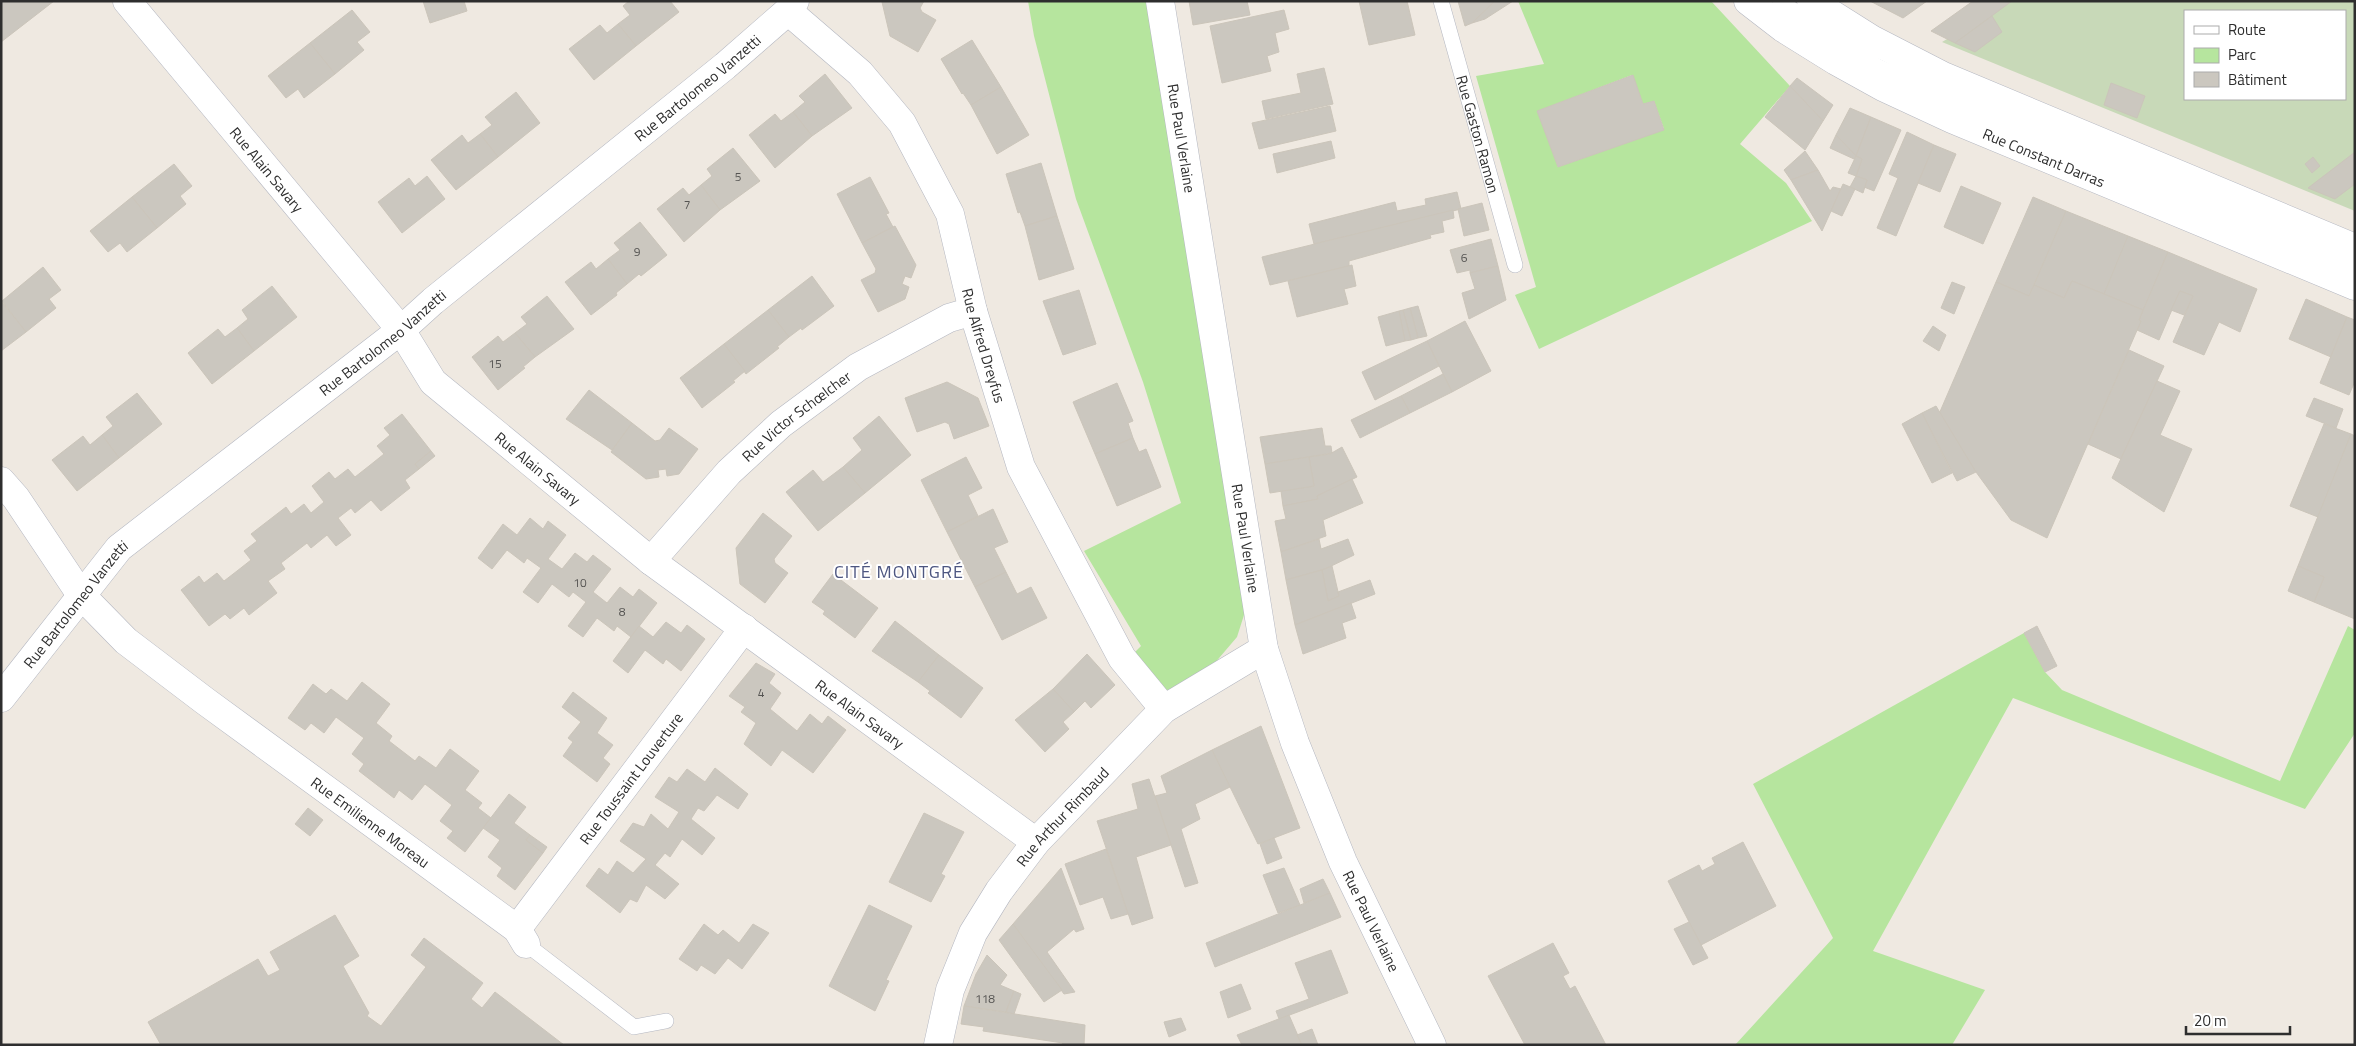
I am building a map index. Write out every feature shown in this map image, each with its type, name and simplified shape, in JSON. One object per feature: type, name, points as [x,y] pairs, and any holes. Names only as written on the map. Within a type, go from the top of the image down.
[{"type":"street","name":"Rue Alain Savary","points":[[127,1],[401,330],[433,382],[650,561],[1036,842]]},
{"type":"street","name":"Rue Paul Verlaine","points":[[1160,1],[1264,650],[1295,743],[1343,862],[1432,1045]]},
{"type":"street","name":"Rue Constant Darras","points":[[1748,1],[1783,28],[1836,62],[1883,87],[1952,119],[2355,286]]},
{"type":"street","points":[[1811,1],[1873,40],[1943,76],[2355,248]]},
{"type":"street","name":"Rue Bartolomeo Vanzetti","points":[[1,698],[119,548],[401,330],[433,301],[725,66],[792,6]]},
{"type":"street","name":"Rue Alfred Dreyfus","points":[[792,6],[860,73],[902,123],[950,214],[973,311],[1021,466],[1122,658],[1164,710]]},
{"type":"street","name":"Rue Victor Schœlcher","points":[[650,561],[729,472],[781,424],[858,367],[950,318],[973,311]]},
{"type":"street","name":"Rue Emilienne Moreau","points":[[1,481],[16,498],[81,595],[126,641],[522,937]]},
{"type":"street","name":"Rue Toussaint Louverture","points":[[522,937],[744,628]]},
{"type":"street","name":"Rue Arthur Rimbaud","points":[[938,1045],[950,990],[973,933],[999,891],[1036,842],[1164,710],[1264,650]]},
{"type":"lane","name":"Rue Gaston Ramon","points":[[1441,1],[1515,265]]},
{"type":"lane","points":[[1780,1],[1885,70],[2355,266]]},
{"type":"lane","name":"Rue Emilienne Moreau","points":[[522,937],[634,1027],[666,1021]]},
{"type":"green space","points":[[1028,1],[1148,1],[1244,592],[1244,615],[1237,637],[1208,671],[1186,688],[1167,690],[1148,681],[1135,652],[1141,646],[1084,551],[1181,503],[1143,382],[1076,199],[1034,36]]},
{"type":"green space","points":[[1518,1],[1711,1],[1790,86],[1740,144],[1786,183],[1812,221],[1539,349],[1515,295],[1536,287],[1476,76],[1544,64]],"holes":[[[1632,75],[1643,104],[1654,101],[1664,129],[1558,167],[1538,111]]]},
{"type":"green space","points":[[2012,1],[2355,1],[2355,211],[1942,42]]},
{"type":"green space","points":[[2348,626],[2355,630],[2355,733],[2305,809],[2013,698],[1873,951],[1985,990],[1952,1045],[1735,1045],[1833,938],[1753,784],[2024,633],[2045,672],[2062,690],[2280,781]]},
{"type":"building","points":[[1,1],[54,1],[1,42]]},
{"type":"building","points":[[423,1],[464,1],[467,11],[430,23]]},
{"type":"building","points":[[629,1],[670,1],[679,12],[636,46],[618,24],[630,15],[623,6]]},
{"type":"building","points":[[924,1],[920,8],[922,12],[936,20],[918,52],[890,36],[882,2]]},
{"type":"building","points":[[1189,1],[1247,1],[1250,15],[1193,25]]},
{"type":"building","points":[[1359,1],[1407,1],[1415,35],[1369,45]]},
{"type":"building","points":[[1458,1],[1495,1],[1472,23],[1465,26]]},
{"type":"building","points":[[1495,1],[1513,1],[1485,19],[1472,23]]},
{"type":"building","points":[[1870,1],[1927,1],[1903,18]]},
{"type":"building","points":[[1973,1],[2012,1],[1955,43],[1931,31]]},
{"type":"building","points":[[352,10],[370,32],[357,42],[364,50],[335,74],[310,43]]},
{"type":"building","points":[[1284,10],[1289,29],[1275,33],[1279,52],[1267,56],[1271,71],[1222,83],[1210,26]]},
{"type":"building","points":[[1992,16],[2002,32],[1975,52],[1955,43]]},
{"type":"building","points":[[618,24],[636,46],[594,80],[569,49],[600,25],[607,33]]},
{"type":"building","points":[[972,40],[1001,87],[971,105],[962,94],[941,59]]},
{"type":"building","points":[[310,43],[335,74],[304,98],[298,89],[286,98],[268,76]]},
{"type":"building","points":[[1324,68],[1333,104],[1266,119],[1262,101],[1301,93],[1297,74]]},
{"type":"building","points":[[825,74],[852,108],[812,136],[793,112],[805,102],[799,96]]},
{"type":"building","points":[[1633,75],[1643,104],[1654,101],[1664,130],[1558,167],[1537,111]]},
{"type":"building","points":[[1797,78],[1833,105],[1823,121],[1790,86]]},
{"type":"building","points":[[2111,83],[2145,96],[2137,118],[2104,105]]},
{"type":"building","points":[[1790,86],[1823,121],[1805,150],[1765,117]]},
{"type":"building","points":[[1001,87],[1029,135],[997,154],[971,105]]},
{"type":"building","points":[[516,92],[540,123],[498,157],[480,134],[492,125],[485,117]]},
{"type":"building","points":[[1330,106],[1336,131],[1259,149],[1252,123]]},
{"type":"building","points":[[1850,108],[1871,117],[1856,156],[1836,135]]},
{"type":"building","points":[[793,112],[812,136],[775,168],[749,135],[775,114],[781,121]]},
{"type":"building","points":[[1871,117],[1901,130],[1874,191],[1864,187],[1867,180],[1856,176],[1862,159],[1856,156]]},
{"type":"building","points":[[1907,132],[1934,145],[1896,236],[1877,228],[1898,178],[1889,174]]},
{"type":"building","points":[[480,134],[498,157],[456,190],[431,160],[462,135],[468,143]]},
{"type":"building","points":[[1836,135],[1856,156],[1854,159],[1830,148]]},
{"type":"building","points":[[1331,141],[1335,158],[1277,173],[1273,154]]},
{"type":"building","points":[[1934,145],[1956,154],[1940,192],[1918,183]]},
{"type":"building","points":[[733,148],[760,181],[720,210],[701,185],[712,176],[707,169]]},
{"type":"building","points":[[1805,151],[1818,170],[1791,180],[1784,170]]},
{"type":"building","points":[[2355,152],[2355,184],[2335,199],[2308,188]]},
{"type":"building","points":[[1856,156],[1862,159],[1856,176],[1848,173]]},
{"type":"building","points":[[2313,157],[2320,166],[2312,173],[2305,164]]},
{"type":"building","points":[[1041,163],[1057,216],[1025,226],[1020,212],[1018,213],[1006,174]]},
{"type":"building","points":[[174,164],[192,186],[180,196],[186,204],[157,228],[132,197]]},
{"type":"building","points":[[1818,170],[1830,191],[1833,187],[1841,189],[1822,231],[1791,180]]},
{"type":"building","points":[[427,176],[445,199],[402,233],[378,202],[409,178],[415,186]]},
{"type":"building","points":[[1856,176],[1867,180],[1863,193],[1850,187]]},
{"type":"building","points":[[870,177],[889,213],[886,214],[893,227],[862,243],[837,194]]},
{"type":"building","points":[[1843,184],[1855,189],[1842,216],[1831,211]]},
{"type":"building","points":[[701,185],[720,210],[684,242],[657,209],[683,188],[689,195]]},
{"type":"building","points":[[1961,186],[2001,203],[1983,244],[1944,227]]},
{"type":"building","points":[[1457,192],[1461,209],[1314,244],[1309,224],[1395,202],[1397,211],[1426,205],[1425,199]]},
{"type":"building","points":[[132,197],[157,228],[127,252],[120,243],[108,252],[90,231]]},
{"type":"building","points":[[2033,197],[2066,211],[2029,296],[1996,282]]},
{"type":"building","points":[[1482,203],[1489,230],[1464,236],[1458,209]]},
{"type":"building","points":[[1453,210],[1454,218],[1442,221],[1444,232],[1430,235],[1431,238],[1349,261],[1349,266],[1270,285],[1262,257]]},
{"type":"building","points":[[2066,211],[2128,236],[2104,294],[2072,281],[2064,298],[2034,285]]},
{"type":"building","points":[[1057,216],[1074,269],[1039,280],[1025,226]]},
{"type":"building","points":[[640,222],[667,255],[641,276],[639,274],[627,284],[608,259],[620,250],[614,243]]},
{"type":"building","points":[[895,226],[916,265],[911,278],[905,276],[902,284],[909,287],[905,299],[878,312],[861,280],[875,273],[876,269],[862,243]]},
{"type":"building","points":[[2128,236],[2168,252],[2143,310],[2104,294]]},
{"type":"building","points":[[1491,239],[1498,266],[1470,273],[1470,270],[1457,273],[1450,250]]},
{"type":"building","points":[[2168,252],[2257,289],[2240,332],[2219,322],[2204,355],[2173,342],[2193,296],[2180,291],[2159,340],[2137,330],[2141,321],[2139,320]]},
{"type":"building","points":[[608,259],[627,284],[616,293],[617,295],[591,315],[565,282],[591,262],[596,269]]},
{"type":"building","points":[[1352,265],[1356,286],[1344,289],[1348,304],[1297,317],[1288,281]]},
{"type":"building","points":[[1498,266],[1506,300],[1469,319],[1462,293],[1475,289],[1470,273]]},
{"type":"building","points":[[43,267],[61,290],[49,299],[56,308],[26,332],[2,301]]},
{"type":"building","points":[[812,276],[834,306],[802,330],[801,328],[789,337],[768,310]]},
{"type":"building","points":[[2072,281],[2143,310],[2139,320],[2141,321],[2047,538],[2011,520],[1976,472],[1939,414],[1996,282],[2029,296],[2034,285],[2064,298]]},
{"type":"building","points":[[1952,282],[1965,287],[1954,314],[1941,308]]},
{"type":"building","points":[[272,286],[297,317],[254,351],[237,328],[248,319],[242,310]]},
{"type":"building","points":[[1079,290],[1096,344],[1063,355],[1043,301]]},
{"type":"building","points":[[2180,291],[2193,296],[2184,315],[2171,310]]},
{"type":"building","points":[[547,296],[574,329],[535,357],[515,333],[527,324],[521,317]]},
{"type":"building","points":[[2306,299],[2347,317],[2331,357],[2289,339]]},
{"type":"building","points":[[1,301],[26,332],[1,351]]},
{"type":"building","points":[[1418,306],[1427,336],[1418,338],[1410,308]]},
{"type":"building","points":[[1410,308],[1418,338],[1411,340],[1403,310]]},
{"type":"building","points":[[768,310],[789,337],[777,347],[779,348],[746,374],[724,344]]},
{"type":"building","points":[[1403,310],[1411,340],[1405,341],[1399,311]]},
{"type":"building","points":[[1399,311],[1405,341],[1386,346],[1378,317]]},
{"type":"building","points":[[2347,317],[2355,320],[2355,381],[2349,395],[2320,383]]},
{"type":"building","points":[[1465,321],[1491,371],[1452,392],[1427,341]]},
{"type":"building","points":[[1933,326],[1946,335],[1939,351],[1923,341]]},
{"type":"building","points":[[237,328],[254,351],[212,384],[188,353],[218,329],[225,337]]},
{"type":"building","points":[[515,333],[535,357],[523,367],[525,368],[498,390],[472,357],[498,336],[503,342]]},
{"type":"building","points":[[1427,341],[1439,366],[1375,400],[1362,372]]},
{"type":"building","points":[[724,344],[745,371],[733,381],[735,382],[702,408],[680,378]]},
{"type":"building","points":[[2129,350],[2164,366],[2121,459],[2088,444]]},
{"type":"building","points":[[1443,374],[1452,392],[1410,413],[1401,396]]},
{"type":"building","points":[[2157,381],[2180,391],[2160,435],[2192,449],[2164,512],[2112,478]]},
{"type":"building","points":[[947,382],[978,398],[989,426],[954,439],[949,424],[945,422],[917,432],[905,398]]},
{"type":"building","points":[[1117,383],[1133,421],[1128,423],[1133,438],[1095,454],[1073,402]]},
{"type":"building","points":[[589,390],[632,423],[612,450],[566,419]]},
{"type":"building","points":[[137,393],[162,424],[119,458],[102,435],[113,426],[106,417]]},
{"type":"building","points":[[1401,396],[1410,413],[1360,438],[1351,420]]},
{"type":"building","points":[[2314,398],[2343,409],[2336,428],[2306,416]]},
{"type":"building","points":[[1936,406],[1976,472],[1957,481],[1922,413]]},
{"type":"building","points":[[1922,413],[1952,473],[1932,483],[1902,424]]},
{"type":"building","points":[[402,414],[431,451],[415,464],[419,469],[405,480],[410,488],[381,511],[371,500],[355,513],[351,508],[338,518],[351,535],[336,546],[327,535],[311,548],[307,543],[281,563],[285,569],[268,581],[277,593],[249,615],[244,608],[230,619],[225,614],[209,626],[181,590],[199,576],[204,583],[217,573],[224,581],[251,560],[244,551],[257,541],[251,534],[286,507],[291,514],[304,504],[311,513],[324,502],[312,486],[329,472],[335,479],[348,469],[355,477],[384,454],[377,446],[390,435],[384,428]]},
{"type":"building","points":[[879,416],[911,455],[865,493],[843,467],[862,450],[853,438]]},
{"type":"building","points":[[632,423],[655,441],[660,440],[669,428],[698,449],[679,474],[667,476],[666,469],[658,470],[659,477],[646,479],[611,452]]},
{"type":"building","points":[[2324,424],[2351,434],[2318,517],[2290,506]]},
{"type":"building","points":[[1322,428],[1325,446],[1331,446],[1332,453],[1265,464],[1260,437]]},
{"type":"building","points":[[2351,434],[2355,436],[2355,619],[2314,602],[2324,577],[2298,566]]},
{"type":"building","points":[[102,435],[119,458],[77,491],[52,460],[83,436],[90,445]]},
{"type":"building","points":[[1133,438],[1139,452],[1146,449],[1161,487],[1117,506],[1095,454]]},
{"type":"building","points":[[1342,447],[1357,477],[1317,496],[1318,499],[1283,506],[1281,491],[1314,486],[1309,457],[1330,454]]},
{"type":"building","points":[[431,451],[435,456],[419,469],[415,464]]},
{"type":"building","points":[[966,457],[982,488],[968,495],[978,516],[947,532],[921,480]]},
{"type":"building","points":[[1309,457],[1314,486],[1270,493],[1265,464]]},
{"type":"building","points":[[843,467],[865,493],[818,531],[786,492],[813,470],[823,482]]},
{"type":"building","points":[[1352,479],[1363,503],[1323,520],[1326,536],[1281,552],[1275,521],[1286,519],[1283,506],[1318,499],[1317,496]]},
{"type":"building","points":[[993,509],[1008,542],[994,548],[1006,572],[975,587],[947,532]]},
{"type":"building","points":[[763,513],[792,536],[774,559],[775,563],[788,573],[765,603],[740,584],[736,548]]},
{"type":"building","points":[[530,518],[543,529],[548,521],[566,535],[548,559],[562,569],[575,553],[587,562],[593,555],[611,569],[593,592],[607,603],[620,587],[633,597],[639,589],[657,603],[631,637],[617,626],[614,631],[597,618],[583,637],[568,626],[586,602],[573,592],[569,597],[552,584],[538,603],[523,592],[541,568],[527,558],[524,563],[507,550],[492,569],[478,558],[503,524],[517,535]]},
{"type":"building","points":[[1319,539],[1321,549],[1348,539],[1354,555],[1325,569],[1286,580],[1281,552]]},
{"type":"building","points":[[1332,566],[1339,596],[1328,601],[1322,570]]},
{"type":"building","points":[[2298,566],[2324,577],[2314,602],[2288,591]]},
{"type":"building","points":[[1322,570],[1328,601],[1339,596],[1338,592],[1370,580],[1375,594],[1295,625],[1286,580]]},
{"type":"building","points":[[1006,572],[1017,594],[1031,587],[1047,618],[1002,640],[975,587]]},
{"type":"building","points":[[833,574],[878,608],[855,638],[823,614],[825,611],[812,602]]},
{"type":"building","points":[[1351,603],[1356,618],[1342,623],[1346,638],[1303,654],[1295,625]]},
{"type":"building","points":[[895,621],[939,655],[918,682],[872,651]]},
{"type":"building","points":[[666,622],[681,633],[687,625],[705,639],[681,671],[666,659],[663,664],[645,650],[628,673],[613,661],[639,626],[653,637]]},
{"type":"building","points":[[2037,626],[2057,666],[2045,672],[2024,633]]},
{"type":"building","points":[[1087,654],[1115,685],[1091,708],[1085,701],[1074,712],[1053,689]]},
{"type":"building","points":[[939,655],[983,688],[961,718],[928,693],[930,691],[918,682]]},
{"type":"building","points":[[756,663],[775,674],[769,683],[781,693],[770,709],[797,731],[810,714],[822,724],[828,716],[846,730],[813,773],[782,750],[771,766],[744,744],[756,723],[741,712],[745,707],[729,696]]},
{"type":"building","points":[[362,682],[390,704],[376,723],[392,736],[389,741],[415,761],[419,756],[436,768],[450,749],[479,771],[465,790],[482,803],[478,808],[491,818],[465,852],[447,838],[453,831],[440,821],[452,805],[425,784],[412,800],[399,790],[394,798],[359,771],[364,764],[352,754],[364,738],[336,717],[324,733],[311,723],[305,730],[288,718],[313,684],[326,694],[331,689],[347,701]]},
{"type":"building","points":[[1053,689],[1074,712],[1063,722],[1069,729],[1045,752],[1015,720]]},
{"type":"building","points":[[573,692],[607,718],[597,733],[613,745],[603,758],[610,764],[597,782],[563,756],[573,742],[568,738],[581,722],[562,707]]},
{"type":"building","points":[[1261,726],[1300,828],[1258,844],[1212,750]]},
{"type":"building","points":[[1212,750],[1230,787],[1195,804],[1200,819],[1181,829],[1198,883],[1185,887],[1155,796],[1167,793],[1161,776]]},
{"type":"building","points":[[715,768],[748,794],[738,809],[717,795],[704,811],[698,808],[691,819],[715,838],[702,855],[682,839],[670,857],[665,853],[655,865],[679,884],[665,899],[646,885],[637,902],[630,899],[620,913],[586,886],[599,868],[608,875],[617,861],[633,873],[646,859],[620,841],[633,823],[644,827],[651,814],[668,829],[679,812],[655,797],[669,777],[677,782],[687,769],[705,782]]},
{"type":"building","points":[[1149,779],[1171,845],[1136,857],[1153,918],[1132,925],[1097,821],[1138,809],[1132,784]]},
{"type":"building","points":[[509,794],[526,807],[514,823],[530,835],[526,840],[543,853],[515,890],[497,876],[502,868],[488,857],[500,840],[483,828]]},
{"type":"building","points":[[308,808],[323,820],[310,836],[295,824]]},
{"type":"building","points":[[924,813],[964,832],[941,874],[945,876],[931,902],[889,882]]},
{"type":"building","points":[[530,835],[547,847],[543,853],[526,840]]},
{"type":"building","points":[[1274,838],[1282,858],[1267,864],[1260,844]]},
{"type":"building","points":[[1743,842],[1776,906],[1701,945],[1668,881],[1699,865],[1702,871],[1715,864],[1712,858]]},
{"type":"building","points":[[1106,849],[1128,914],[1111,919],[1103,897],[1080,905],[1065,864]]},
{"type":"building","points":[[1061,868],[1084,929],[1076,932],[1074,929],[1047,952],[1075,992],[1064,994],[1013,924]]},
{"type":"building","points":[[1284,868],[1300,905],[1278,913],[1263,875]]},
{"type":"building","points":[[1323,879],[1330,893],[1304,903],[1300,889]]},
{"type":"building","points":[[1330,893],[1341,917],[1215,967],[1206,943]]},
{"type":"building","points":[[869,905],[912,926],[886,980],[889,981],[875,1011],[829,986]]},
{"type":"building","points":[[335,915],[359,956],[343,966],[369,1013],[367,1016],[381,1026],[426,967],[411,955],[424,938],[483,983],[471,999],[482,1008],[495,992],[564,1045],[161,1045],[148,1022],[258,959],[268,976],[280,970],[270,952]]},
{"type":"building","points":[[1689,922],[1708,958],[1693,965],[1674,929]]},
{"type":"building","points":[[704,924],[718,935],[723,930],[739,943],[753,924],[769,933],[742,969],[728,958],[715,974],[701,965],[697,971],[679,959]]},
{"type":"building","points":[[1013,924],[1062,990],[1044,1002],[999,940]]},
{"type":"building","points":[[1553,943],[1569,973],[1563,976],[1570,989],[1575,986],[1606,1045],[1525,1045],[1488,976]]},
{"type":"building","points":[[1331,950],[1348,993],[1279,1019],[1276,1011],[1309,999],[1295,963]]},
{"type":"building","points":[[987,955],[1007,975],[1000,985],[1014,991],[1006,1012],[964,1006],[976,974]]},
{"type":"building","points":[[1241,984],[1251,1009],[1228,1018],[1220,992]]},
{"type":"building","points":[[1014,991],[1021,994],[1014,1014],[1006,1012]]},
{"type":"building","points":[[964,1006],[1085,1025],[1084,1045],[1062,1045],[1063,1043],[983,1031],[984,1027],[961,1024]]},
{"type":"building","points":[[1289,1015],[1302,1045],[1242,1045],[1237,1035]]},
{"type":"building","points":[[1181,1018],[1186,1030],[1169,1037],[1164,1022]]},
{"type":"building","points":[[1312,1029],[1318,1045],[1302,1045],[1297,1035]]},
{"type":"district","name":"CITÉ MONTGRÉ","points":[[899,571]]}]
